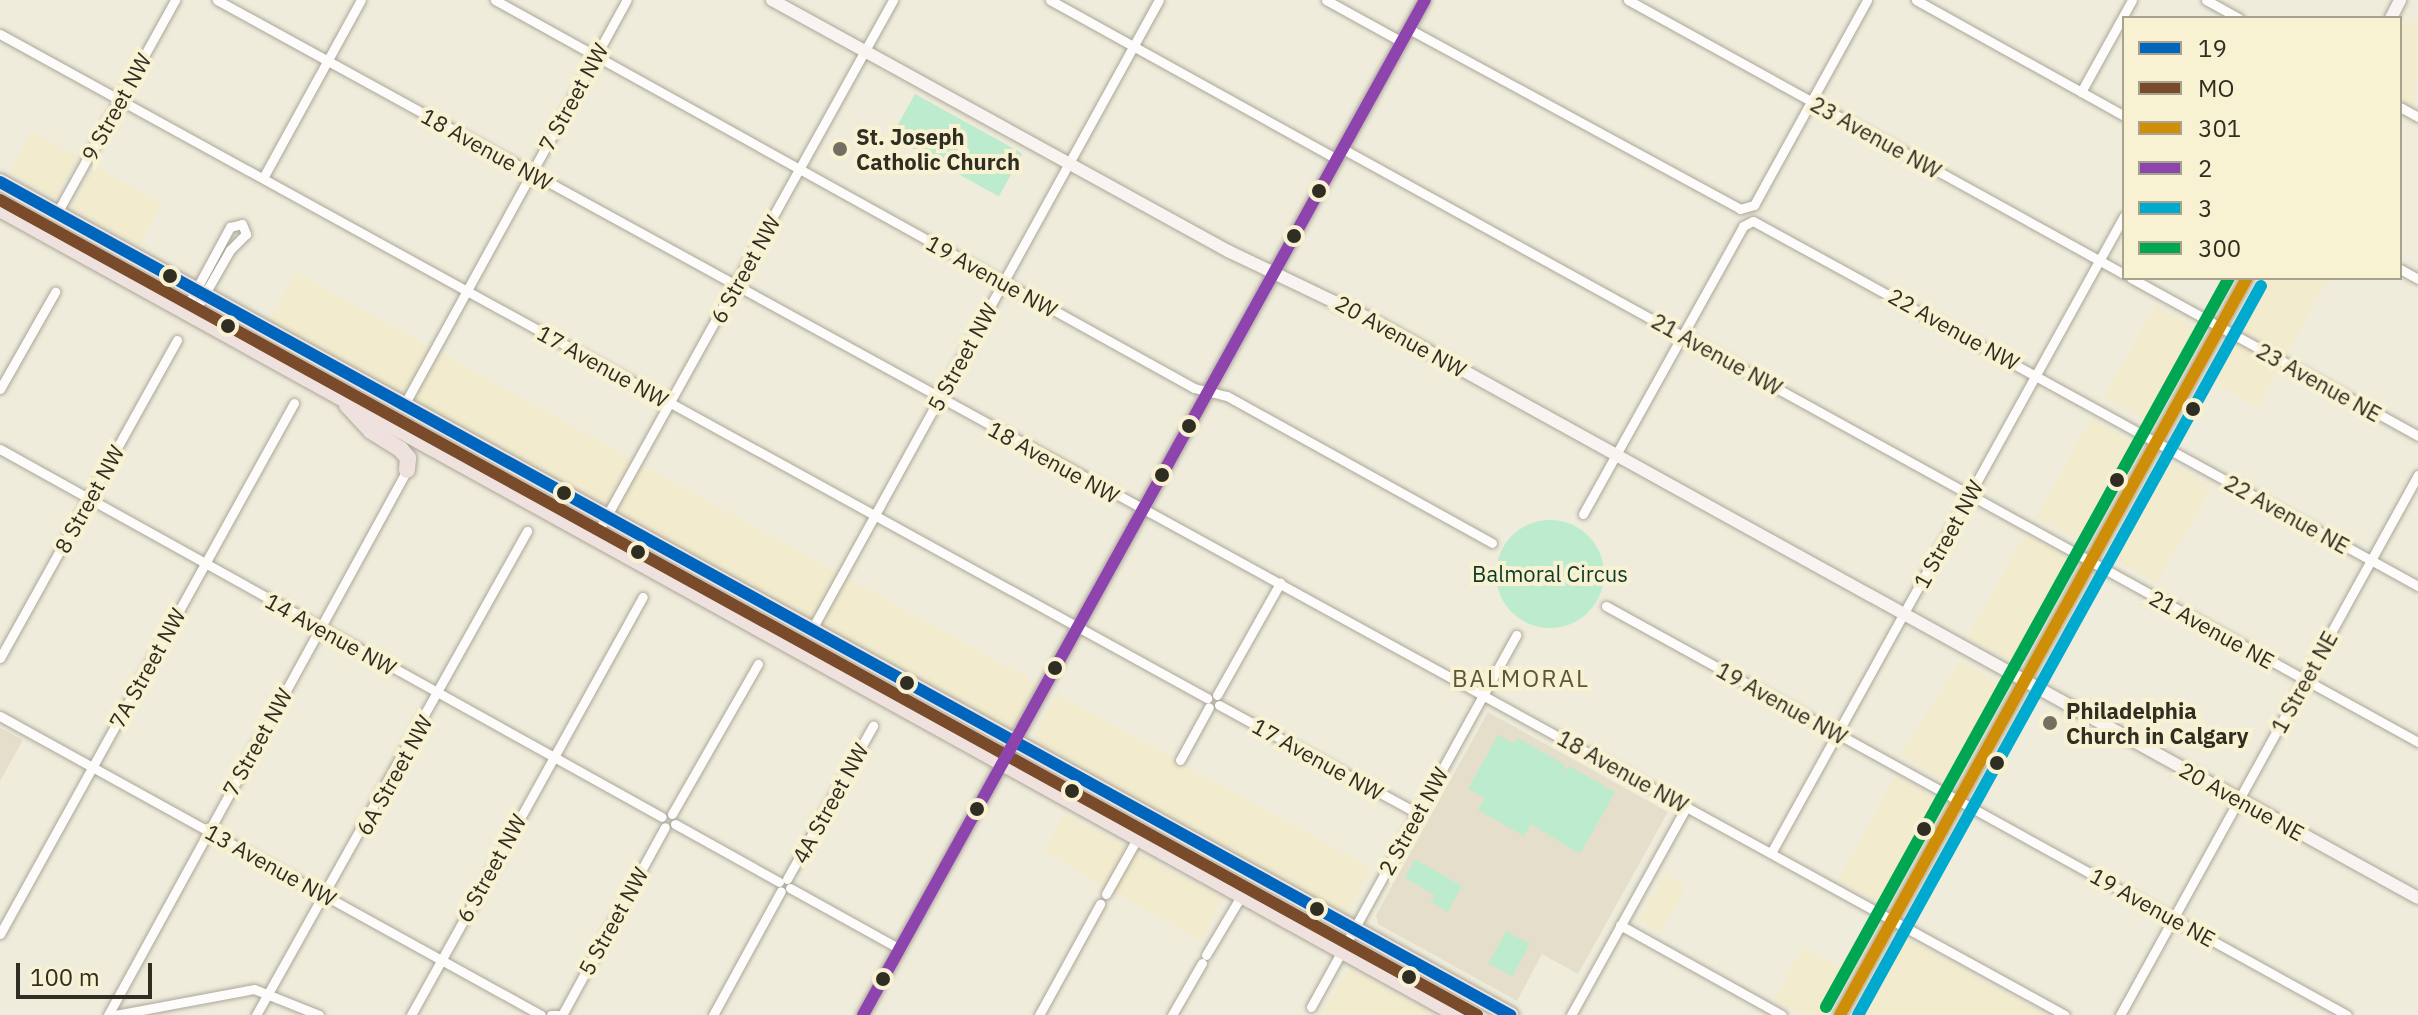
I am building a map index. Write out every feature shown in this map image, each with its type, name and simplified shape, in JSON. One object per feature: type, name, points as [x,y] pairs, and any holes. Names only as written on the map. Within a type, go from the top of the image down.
[{"type":"highway","points":[[0,182],[1510,1015]]},
{"type":"highway","points":[[0,209],[1243,893],[1458,1015]]},
{"type":"highway","points":[[341,397],[371,431],[401,450],[408,458],[407,470]]},
{"type":"street","name":"9 Street NW","points":[[57,213],[175,0]]},
{"type":"street","name":"18 Avenue NW","points":[[217,0],[2065,1015]]},
{"type":"street","points":[[263,178],[361,0]]},
{"type":"street","name":"19 Avenue NW","points":[[495,0],[1004,282],[1208,392],[1227,396],[1492,543]]},
{"type":"street","name":"7 Street NW","points":[[404,405],[627,0]]},
{"type":"street","name":"20 Avenue NW","points":[[772,0],[1069,164],[1616,455],[2025,680]]},
{"type":"street","name":"6 Street NW","points":[[595,537],[893,0]]},
{"type":"street","name":"21 Avenue NW","points":[[1050,0],[1133,47],[1682,335],[2090,561]]},
{"type":"street","name":"5 Street NW","points":[[812,629],[1159,0]]},
{"type":"street","points":[[1326,0],[1402,42]]},
{"type":"street","points":[[863,1015],[1425,0]]},
{"type":"street","name":"23 Avenue NW","points":[[1628,0],[2122,273]]},
{"type":"street","points":[[1409,29],[1737,209],[1746,209],[1754,205],[1867,0]]},
{"type":"street","points":[[1916,0],[2122,115]]},
{"type":"street","points":[[2206,0],[2235,16]]},
{"type":"street","points":[[2081,92],[2122,18]]},
{"type":"street","name":"17 Avenue NW","points":[[0,34],[1417,813]]},
{"type":"street","name":"1 Street NW","points":[[1771,853],[2122,220]]},
{"type":"street","name":"22 Avenue NW","points":[[1682,335],[1743,226],[1759,222],[2157,441]]},
{"type":"street","points":[[188,314],[230,250],[246,234],[242,224],[230,227],[200,293]]},
{"type":"street","points":[[2135,280],[2220,327]]},
{"type":"street","points":[[1840,1015],[2246,280]]},
{"type":"street","points":[[0,389],[55,292]]},
{"type":"street","name":"23 Avenue NE","points":[[2220,327],[2418,436]]},
{"type":"street","points":[[1583,514],[1682,335]]},
{"type":"street","name":"8 Street NW","points":[[0,658],[177,340]]},
{"type":"street","name":"7A Street NW","points":[[0,934],[294,403]]},
{"type":"street","name":"22 Avenue NE","points":[[2157,441],[2418,586]]},
{"type":"street","name":"14 Avenue NW","points":[[0,449],[900,949]]},
{"type":"street","name":"7 Street NW","points":[[108,1015],[407,470]]},
{"type":"street","name":"1 Street NE","points":[[2120,1015],[2418,475]]},
{"type":"street","name":"6A Street NW","points":[[256,1015],[327,896],[527,531]]},
{"type":"street","name":"21 Avenue NE","points":[[2090,561],[2418,742]]},
{"type":"street","points":[[1180,760],[1280,583]]},
{"type":"street","name":"6 Street NW","points":[[411,1015],[643,597]]},
{"type":"street","name":"19 Avenue NW","points":[[1606,606],[1959,800]]},
{"type":"street","name":"2 Street NW","points":[[1311,1007],[1516,635]]},
{"type":"street","name":"5 Street NW","points":[[562,1015],[758,664]]},
{"type":"street","name":"20 Avenue NE","points":[[2025,680],[2418,898]]},
{"type":"street","name":"13 Avenue NW","points":[[0,716],[541,1015]]},
{"type":"street","name":"4A Street NW","points":[[713,1015],[873,726]]},
{"type":"street","name":"19 Avenue NE","points":[[1959,800],[2347,1015]]},
{"type":"street","points":[[1571,1015],[1687,806]]},
{"type":"street","points":[[1106,894],[1138,837]]},
{"type":"street","points":[[1172,1015],[1243,893]]},
{"type":"street","points":[[1039,1015],[1100,904]]},
{"type":"street","points":[[1620,925],[1782,1015]]},
{"type":"street","points":[[115,1015],[241,989],[270,993],[319,1015]]},
{"type":"street","points":[[551,1015],[562,1015]]},
{"type":"shaded area","points":[[2407,19],[2418,25],[2415,107],[2402,100],[2402,28]]},
{"type":"shaded area","points":[[31,131],[78,156],[56,197],[9,172]]},
{"type":"shaded area","points":[[95,166],[162,203],[139,245],[72,208]]},
{"type":"shaded area","points":[[295,272],[1045,687],[1014,743],[264,328]]},
{"type":"shaded area","points":[[2264,280],[2328,280],[2258,408],[2208,379]]},
{"type":"shaded area","points":[[2155,305],[2203,332],[2155,419],[2146,421],[2104,397]]},
{"type":"shaded area","points":[[2091,419],[2138,445],[2084,543],[2037,517]]},
{"type":"shaded area","points":[[2167,461],[2212,487],[2157,583],[2112,557]]},
{"type":"shaded area","points":[[2026,534],[2068,558],[2071,567],[2020,658],[2012,661],[1967,637]]},
{"type":"shaded area","points":[[1961,660],[2003,687],[1942,781],[1900,754]]},
{"type":"shaded area","points":[[1057,694],[1371,868],[1349,909],[1339,910],[1040,746],[1035,734]]},
{"type":"shaded area","points":[[1488,712],[1668,812],[1578,974],[1542,954],[1517,1001],[1378,924],[1376,915]]},
{"type":"shaded area","points":[[0,728],[23,740],[0,781]]},
{"type":"shaded area","points":[[1896,775],[1941,800],[1883,905],[1838,880]]},
{"type":"shaded area","points":[[1064,814],[1222,898],[1201,942],[1044,851]]},
{"type":"shaded area","points":[[1664,875],[1686,887],[1661,933],[1639,920]]},
{"type":"shaded area","points":[[1908,940],[2046,1015],[1857,1015],[1897,944]]},
{"type":"shaded area","points":[[1803,947],[1849,972],[1825,1015],[1803,1015],[1774,1000]]},
{"type":"shaded area","points":[[1350,968],[1433,1015],[1322,1013]]},
{"type":"green space","points":[[915,94],[1023,154],[999,196],[891,137]]},
{"type":"green space","name":"Balmoral Circus","points":[[1550,520],[1571,524],[1588,536],[1600,553],[1604,574],[1600,595],[1588,612],[1571,624],[1550,628],[1529,624],[1512,612],[1500,595],[1496,574],[1500,553],[1512,536],[1529,524]]},
{"type":"green space","points":[[1498,735],[1515,744],[1518,738],[1564,764],[1565,772],[1569,766],[1615,792],[1580,854],[1531,824],[1524,836],[1478,810],[1485,798],[1468,789]]},
{"type":"green space","points":[[1415,859],[1462,886],[1448,912],[1431,902],[1435,895],[1405,878]]},
{"type":"green space","points":[[1506,931],[1530,944],[1512,976],[1489,964]]},
{"type":"transit line","name":"2","points":[[863,1015],[1425,0]]},
{"type":"transit line","name":"19","points":[[0,182],[1510,1015]]},
{"type":"transit line","name":"MO","points":[[0,200],[1477,1015]]},
{"type":"transit line","name":"300","points":[[1826,1007],[2228,280]]},
{"type":"transit line","name":"301","points":[[1840,1015],[2246,280]]},
{"type":"transit line","name":"3","points":[[1858,1015],[2261,286]]},
{"type":"place","name":"St. Joseph Catholic Church","points":[[840,149]]},
{"type":"place","name":"Philadelphia Church in Calgary","points":[[2050,723]]},
{"type":"district","name":"BALMORAL","points":[[1521,679]]}]
